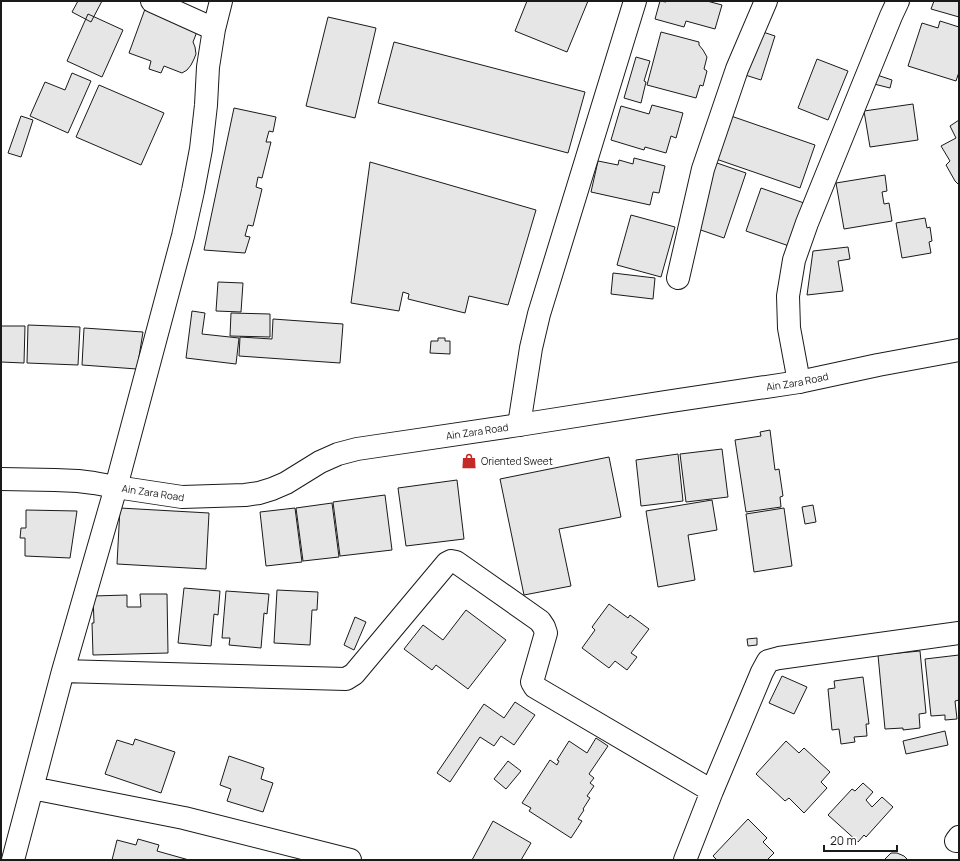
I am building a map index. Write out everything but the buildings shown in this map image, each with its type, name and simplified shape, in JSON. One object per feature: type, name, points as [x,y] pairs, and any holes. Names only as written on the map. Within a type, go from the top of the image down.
[{"type":"street","points":[[152,1],[214,29]]},
{"type":"street","points":[[13,860],[63,671],[116,488],[183,236],[201,148],[206,105],[208,67],[214,29],[221,1]]},
{"type":"street","points":[[678,278],[703,169],[737,69],[766,1]]},
{"type":"street","points":[[798,382],[789,328],[788,296],[794,260],[807,223],[890,16],[898,1]]},
{"type":"street","points":[[519,425],[531,348],[539,314],[631,2]]},
{"type":"street","name":"Ain Zara Road","points":[[1,479],[55,480],[94,483],[116,488],[182,497],[244,495],[259,493],[286,483],[320,462],[357,448],[519,425],[798,382],[959,350]]},
{"type":"street","points":[[63,671],[346,679],[354,674],[447,563],[451,561],[456,562],[540,621],[546,633],[532,682],[535,687],[712,791]]},
{"type":"street","points":[[685,860],[712,791],[768,661],[779,658],[959,633]]},
{"type":"street","points":[[32,788],[184,818],[350,860]]},
{"type":"place","name":"Oriented Sweet","points":[[469,461]]}]
